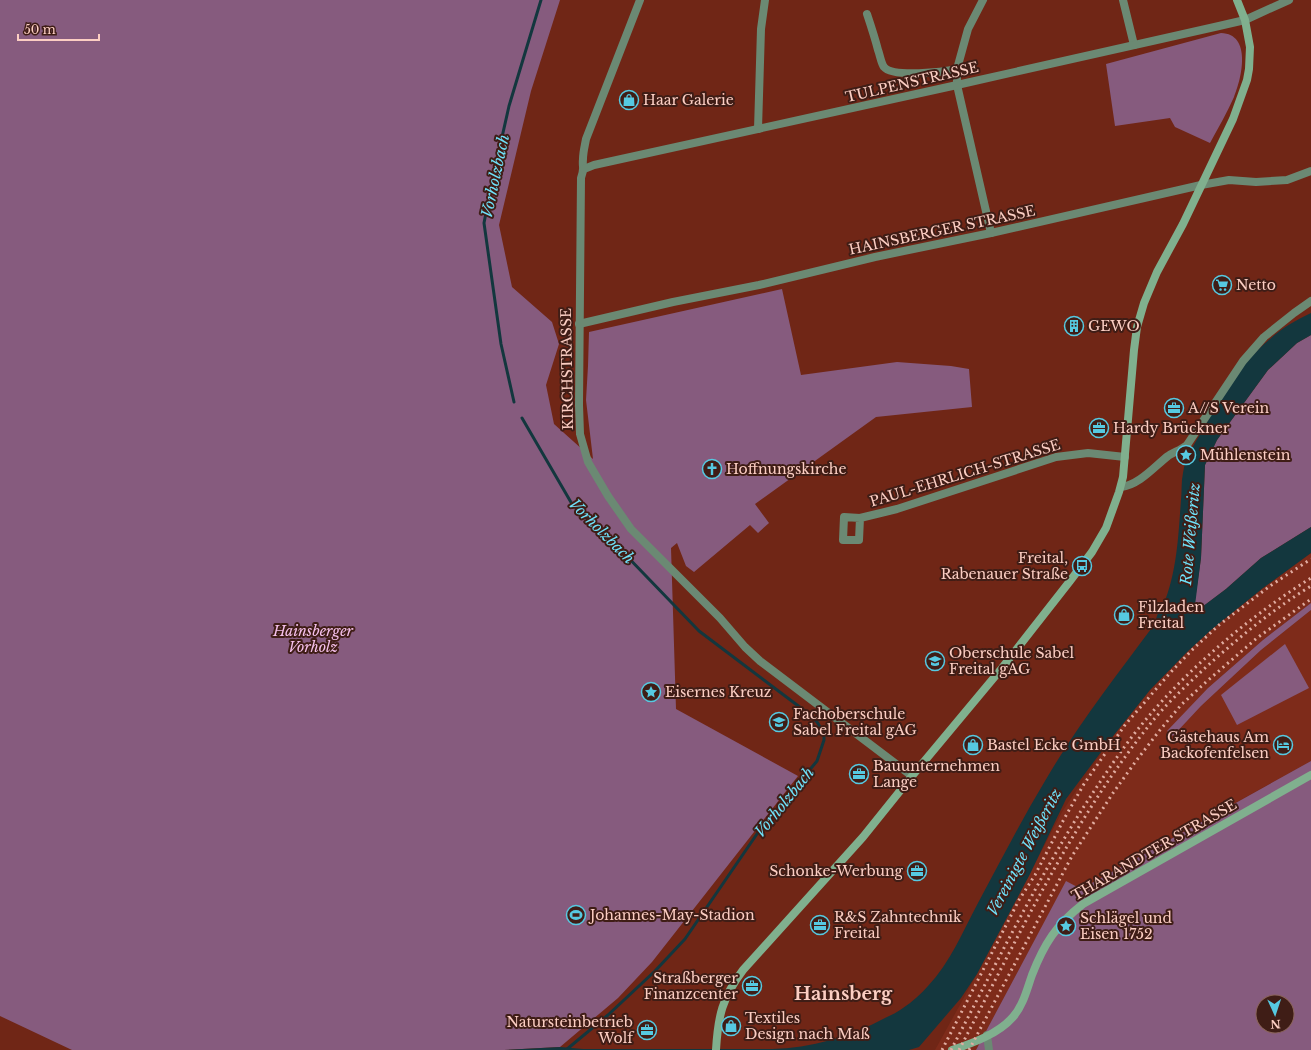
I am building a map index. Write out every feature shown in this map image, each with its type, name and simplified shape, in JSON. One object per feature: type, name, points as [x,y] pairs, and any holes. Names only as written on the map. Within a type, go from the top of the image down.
[{"type":"main road","points":[[716,1050],[717,1029],[723,1006],[730,989],[738,976],[863,837],[993,679],[1082,566],[1106,528],[1121,488],[1137,327],[1144,303],[1155,276],[1233,119],[1245,88],[1250,69],[1250,47],[1245,20],[1237,0]]},
{"type":"main road","name":"THARANDTER STRASSE","points":[[952,1050],[987,1036],[999,1029],[1013,1016],[1050,937],[1068,916],[1082,904],[1311,775]]},
{"type":"street","name":"KIRCHSTRASSE","points":[[640,0],[586,139],[583,161],[584,169],[581,178],[578,381],[580,434],[588,462],[608,496],[631,529],[720,618],[745,647],[760,661],[912,776]]},
{"type":"street","points":[[758,129],[761,29],[765,0]]},
{"type":"street","points":[[983,0],[968,29],[957,69],[957,85],[991,233]]},
{"type":"street","points":[[1123,0],[1134,45]]},
{"type":"street","name":"TULPENSTRASSE","points":[[584,169],[598,164],[1245,20],[1289,0]]},
{"type":"street","points":[[867,14],[881,59],[885,68],[890,72],[908,74],[957,69]]},
{"type":"street","name":"HAINSBERGER STRASSE","points":[[579,324],[1201,185],[1229,180],[1256,182],[1287,180],[1311,171]]},
{"type":"street","points":[[1121,488],[1127,487],[1142,479],[1170,455],[1187,445],[1243,361],[1264,337],[1311,301]]},
{"type":"street","name":"PAUL-EHRLICH-STRASSE","points":[[860,518],[898,510],[1056,458],[1088,453],[1125,457]]},
{"type":"street","points":[[987,1036],[989,1050]]},
{"type":"shaded area","points":[[1311,553],[1311,603],[1263,640],[1208,688],[1168,731],[1173,736],[1201,706],[1261,650],[1311,610],[1311,761],[1080,889],[1066,882],[976,1050],[935,1050],[977,974],[1062,812],[1110,740],[1150,690],[1187,652],[1211,630],[1263,588]]},
{"type":"green space","name":"Hainsberger Vorholz","points":[[0,0],[560,0],[531,91],[499,225],[512,287],[552,322],[559,344],[546,385],[554,424],[593,459],[586,400],[589,332],[782,289],[801,375],[897,362],[951,366],[969,369],[972,407],[876,417],[755,504],[769,523],[758,533],[750,525],[694,572],[686,566],[677,543],[671,548],[676,709],[798,776],[652,962],[618,998],[560,1047],[504,1050],[72,1050],[0,1016]]},
{"type":"green space","points":[[1221,33],[1231,35],[1237,41],[1241,49],[1242,69],[1234,97],[1210,143],[1175,127],[1170,118],[1115,126],[1106,64]]},
{"type":"green space","points":[[1311,335],[1311,527],[1261,558],[1226,589],[1193,614],[1201,558],[1205,465],[1217,440],[1268,370],[1297,343]]},
{"type":"green space","points":[[1311,603],[1311,610],[1261,650],[1201,706],[1173,736],[1167,731],[1208,688],[1263,640]]},
{"type":"green space","points":[[1285,644],[1309,688],[1237,725],[1221,695]]},
{"type":"green space","points":[[1311,761],[1311,1050],[976,1050],[1066,881],[1081,889]]},
{"type":"water","points":[[1311,313],[1311,335],[1297,343],[1268,370],[1217,440],[1205,465],[1201,558],[1194,613],[1226,589],[1261,558],[1311,527],[1311,553],[1263,588],[1211,630],[1187,652],[1150,690],[1110,740],[1066,799],[1030,874],[977,974],[961,998],[919,1047],[909,1050],[504,1050],[560,1047],[583,1049],[787,1048],[816,1044],[858,1031],[899,1011],[919,995],[936,977],[950,957],[1019,826],[1057,761],[1097,702],[1154,625],[1158,613],[1160,613],[1166,599],[1176,558],[1184,467],[1194,444],[1225,393],[1250,358],[1279,331]]},
{"type":"waterway","name":"Vorholzbach","points":[[514,402],[501,344],[484,223],[509,106],[541,0]]},
{"type":"waterway","name":"Vorholzbach","points":[[522,418],[572,504],[619,548],[699,631],[809,714],[817,722],[824,733],[824,740],[817,761],[759,831],[685,939],[655,971],[608,1015],[566,1050]]},
{"type":"railway","points":[[942,1050],[1019,900],[1035,875],[1064,819],[1084,784],[1125,725],[1170,673],[1219,625],[1270,586],[1311,559]]},
{"type":"railway","points":[[951,1050],[1014,929],[1063,840],[1130,739],[1166,697],[1204,659],[1245,624],[1311,578]]},
{"type":"railway","points":[[959,1050],[1047,882],[1071,840],[1122,761],[1157,716],[1204,669],[1255,625],[1311,586]]},
{"type":"railway","points":[[969,1050],[1072,856],[1136,761],[1181,705],[1257,638],[1311,599]]},
{"type":"place","name":"Haar Galerie","points":[[629,100]]},
{"type":"place","name":"Netto","points":[[1222,285]]},
{"type":"place","name":"GEWO","points":[[1074,326]]},
{"type":"place","name":"A//S Verein","points":[[1174,408]]},
{"type":"place","name":"Hardy Brückner","points":[[1099,428]]},
{"type":"place","name":"Mühlenstein","points":[[1186,455]]},
{"type":"place","name":"Hoffnungskirche","points":[[712,469]]},
{"type":"place","name":"Freital, Rabenauer Straße","points":[[1082,566]]},
{"type":"place","name":"Filzladen Freital","points":[[1124,615]]},
{"type":"place","name":"Oberschule Sabel Freital gAG","points":[[935,661]]},
{"type":"place","name":"Eisernes Kreuz","points":[[651,692]]},
{"type":"place","name":"Fachoberschule Sabel Freital gAG","points":[[779,722]]},
{"type":"place","name":"Bastel Ecke GmbH","points":[[973,745]]},
{"type":"place","name":"Gästehaus Am Backofenfelsen","points":[[1283,745]]},
{"type":"place","name":"Bauunternehmen Lange","points":[[859,774]]},
{"type":"place","name":"Schonke-Werbung","points":[[917,871]]},
{"type":"place","name":"Johannes-May-Stadion","points":[[576,915]]},
{"type":"place","name":"R&S Zahntechnik Freital","points":[[820,925]]},
{"type":"place","name":"Schlägel und Eisen 1752","points":[[1066,926]]},
{"type":"place","name":"Straßberger Finanzcenter","points":[[752,986]]},
{"type":"place","name":"Textiles Design nach Maß","points":[[731,1026]]},
{"type":"place","name":"Natursteinbetrieb Wolf","points":[[647,1030]]},
{"type":"district","name":"Hainsberg","points":[[843,994]]},
{"type":"water label","name":"Rote Weißeritz","points":[[1190,534]]},
{"type":"water label","name":"Vereinigte Weißeritz","points":[[1024,852]]}]
